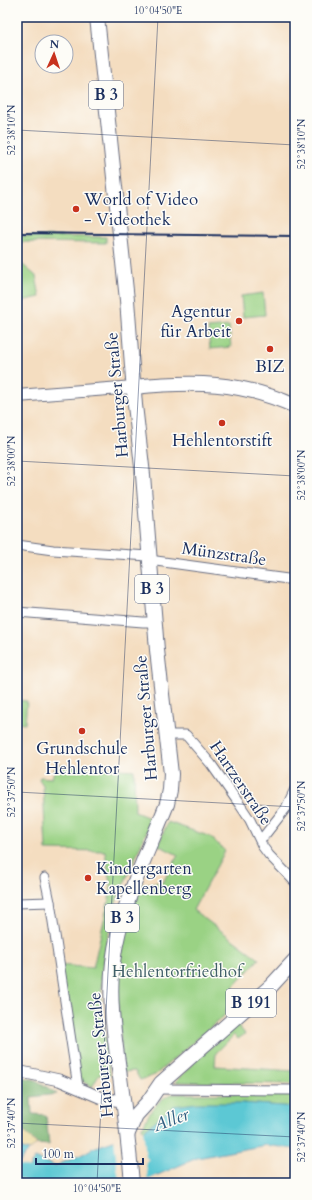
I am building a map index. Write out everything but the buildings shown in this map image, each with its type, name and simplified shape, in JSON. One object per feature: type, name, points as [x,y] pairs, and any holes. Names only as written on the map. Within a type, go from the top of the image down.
[{"type":"main road","name":"Harburger Straße","points":[[97,17],[121,240],[149,558],[171,774],[169,797],[126,904],[113,963],[111,1004],[128,1134],[132,1183]]},
{"type":"main road","points":[[17,396],[180,383],[224,385],[258,392],[295,406]]},
{"type":"main road","name":"B 191","points":[[128,1134],[136,1115],[157,1089],[190,1057],[271,986],[295,960]]},
{"type":"main road","name":"B 191","points":[[124,1101],[138,1099],[157,1089]]},
{"type":"street","name":"Münzstraße","points":[[17,545],[53,550],[149,558],[295,580]]},
{"type":"street","points":[[17,612],[155,622]]},
{"type":"street","name":"Hartzerstraße","points":[[167,735],[186,735],[195,745],[215,769],[240,805],[269,855],[295,882]]},
{"type":"street","points":[[260,839],[286,808],[295,789]]},
{"type":"street","points":[[45,878],[78,1087]]},
{"type":"street","points":[[17,903],[50,902]]},
{"type":"street","points":[[17,1071],[59,1080],[104,1099],[124,1101]]},
{"type":"street","points":[[157,1089],[295,1090]]},
{"type":"green space","points":[[17,236],[106,237],[106,243],[17,242]]},
{"type":"green space","points":[[17,260],[36,276],[40,297],[17,302]]},
{"type":"green space","points":[[263,293],[265,315],[243,317],[241,296]]},
{"type":"green space","points":[[229,326],[231,347],[210,349],[208,328]]},
{"type":"green space","points":[[17,700],[27,701],[25,724],[17,723]]},
{"type":"green space","name":"Hehlentorfriedhof","points":[[56,765],[134,770],[135,812],[152,819],[116,902],[108,936],[102,975],[101,1003],[110,1075],[99,1075],[92,1087],[74,1076],[58,965],[93,968],[111,890],[105,851],[46,850],[43,785],[39,779],[40,777],[52,778]]},
{"type":"green space","name":"Hehlentorfriedhof","points":[[168,822],[211,837],[225,851],[193,910],[259,959],[233,987],[225,1015],[155,1075],[140,1080],[135,1071],[123,1072],[117,987],[122,946],[131,910],[141,884],[163,882],[178,855],[158,845]]},
{"type":"green space","points":[[237,1024],[245,1034],[238,1039],[234,1035],[216,1053],[215,1066],[295,1071],[295,1084],[175,1082],[196,1060]]},
{"type":"green space","points":[[17,1076],[36,1080],[57,1094],[31,1097],[32,1114],[46,1115],[49,1145],[37,1144],[17,1126]]},
{"type":"green space","points":[[171,1094],[295,1094],[295,1107],[242,1103],[174,1106],[143,1131],[142,1126],[144,1125],[151,1111],[162,1099]]},
{"type":"sand","points":[[17,1126],[37,1144],[29,1151],[17,1147]]},
{"type":"water","name":"Aller","points":[[197,1103],[242,1103],[295,1107],[295,1149],[266,1145],[197,1158],[139,1183],[30,1183],[31,1180],[24,1176],[35,1158],[55,1166],[93,1148],[143,1131],[174,1106]]},
{"type":"water","points":[[17,1147],[29,1151],[17,1167]]},
{"type":"pier","points":[[143,1129],[146,1157],[149,1160],[146,1162],[148,1182],[119,1183],[118,1171],[116,1169],[114,1139]]},
{"type":"waterway","points":[[17,1171],[35,1177],[43,1176]]},
{"type":"railway","points":[[17,233],[295,236]]},
{"type":"place","name":"World of Video - Videothek","points":[[76,209]]},
{"type":"place","name":"Agentur für Arbeit","points":[[239,321]]},
{"type":"place","name":"BIZ","points":[[270,349]]},
{"type":"place","name":"Hehlentorstift","points":[[222,423]]},
{"type":"place","name":"Grundschule Hehlentor","points":[[82,731]]},
{"type":"place","name":"Kindergarten Kapellenberg","points":[[88,878]]}]
